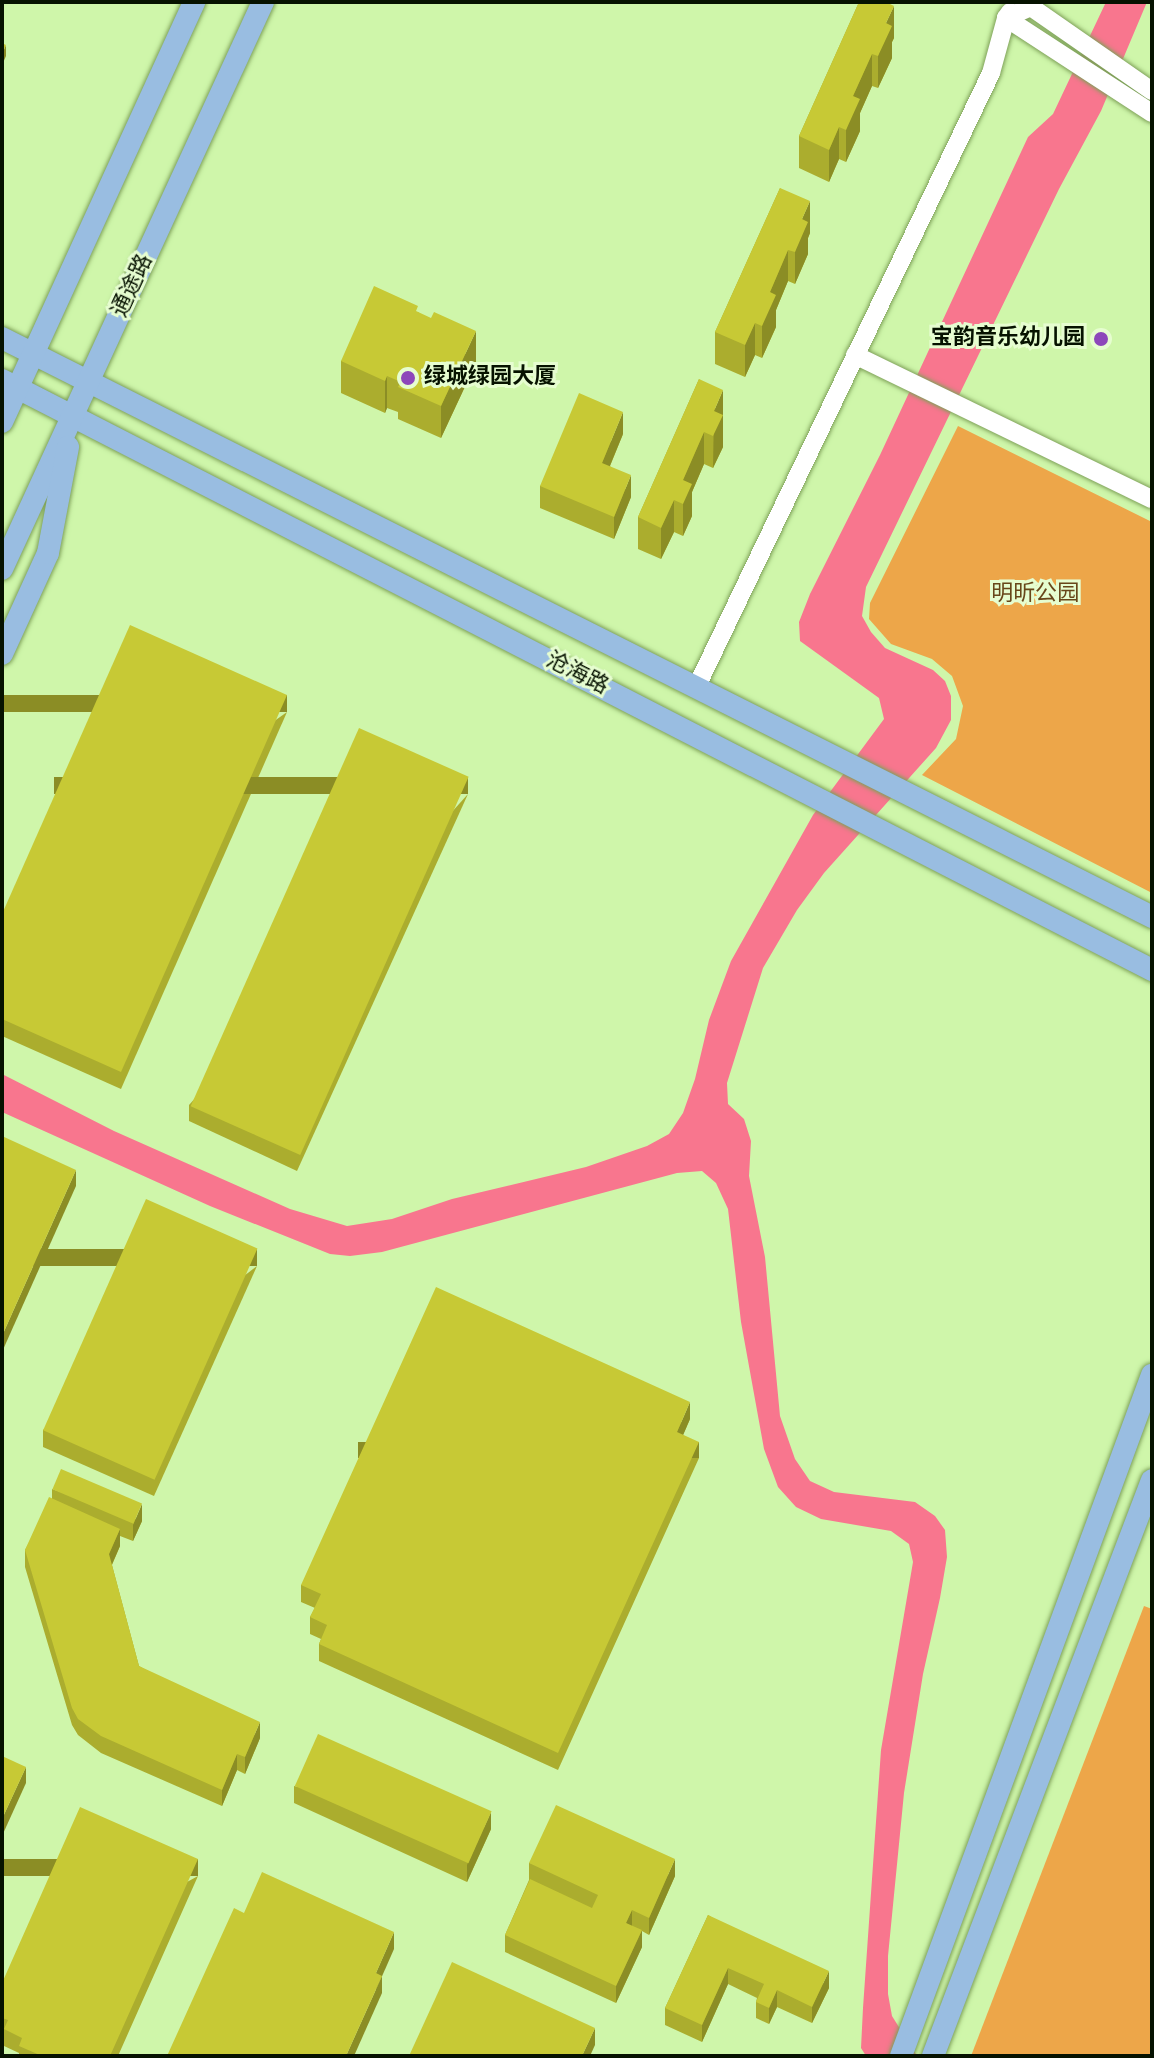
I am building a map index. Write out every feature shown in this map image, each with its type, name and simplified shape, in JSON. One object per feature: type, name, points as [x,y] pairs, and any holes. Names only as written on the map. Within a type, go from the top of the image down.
[{"type":"main road","points":[[2,406],[10,384],[34,354],[194,2]]},
{"type":"main road","name":"通途路","points":[[2,569],[263,2]]},
{"type":"main road","name":"沧海路","points":[[2,338],[1152,917]]},
{"type":"main road","points":[[2,422],[10,384]]},
{"type":"main road","name":"沧海路","points":[[10,384],[1152,970]]},
{"type":"main road","points":[[2,654],[48,553],[74,415]]},
{"type":"main road","points":[[901,2056],[1152,1375]]},
{"type":"main road","points":[[933,2056],[1152,1480]]},
{"type":"street","points":[[1022,7],[1060,31],[1152,113]]},
{"type":"street","points":[[1022,7],[1052,48],[1118,80],[1152,91]]},
{"type":"street","points":[[696,688],[1022,7]]},
{"type":"street","points":[[855,355],[1152,499]]},
{"type":"green space","name":"明昕公园","points":[[958,426],[1152,522],[1152,893],[922,775],[956,739],[963,706],[952,676],[932,659],[891,644],[869,619],[870,603]]},
{"type":"green space","points":[[1144,1606],[1152,1609],[1152,2056],[971,2056]]},
{"type":"shaded area","points":[[1106,2],[1147,2],[1101,111],[1059,189],[866,587],[862,616],[871,632],[885,648],[933,670],[945,681],[951,696],[951,720],[936,748],[824,873],[797,910],[763,968],[727,1083],[728,1104],[744,1119],[751,1141],[749,1176],[765,1257],[780,1416],[795,1459],[810,1481],[834,1492],[915,1502],[935,1516],[945,1530],[947,1557],[923,1674],[904,1793],[888,1956],[888,1994],[892,2016],[917,2056],[866,2056],[861,2048],[881,1750],[913,1562],[909,1544],[891,1531],[821,1519],[796,1507],[778,1487],[764,1449],[741,1322],[728,1209],[716,1183],[702,1171],[677,1173],[382,1252],[350,1256],[330,1254],[210,1206],[2,1112],[2,1074],[114,1131],[290,1209],[347,1226],[392,1219],[452,1199],[586,1167],[647,1146],[669,1134],[683,1113],[695,1079],[709,1020],[731,961],[813,815],[884,719],[879,698],[800,641],[799,622],[1028,137],[1053,114]]},
{"type":"building","points":[[859,2],[886,2],[894,6],[886,23],[892,26],[878,56],[872,54],[853,96],[860,99],[846,130],[839,127],[829,150],[799,136]]},
{"type":"building","points":[[780,188],[810,201],[802,219],[808,222],[795,252],[788,250],[770,292],[776,295],[762,326],[755,323],[745,345],[715,332]]},
{"type":"building","points":[[374,286],[418,306],[416,311],[431,318],[434,312],[476,331],[441,406],[398,387],[401,382],[387,376],[385,381],[341,361]]},
{"type":"building","points":[[699,379],[723,390],[714,411],[723,415],[713,436],[704,432],[683,480],[692,484],[683,504],[674,500],[661,528],[638,517]]},
{"type":"building","points":[[579,393],[623,412],[602,463],[631,475],[614,517],[540,486]]},
{"type":"building","points":[[130,625],[287,695],[121,1072],[2,1019],[2,914]]},
{"type":"building","points":[[359,728],[469,777],[300,1155],[191,1106]]},
{"type":"building","points":[[2,1136],[76,1170],[2,1336]]},
{"type":"building","points":[[146,1199],[257,1249],[155,1480],[43,1430]]},
{"type":"building","points":[[436,1287],[690,1402],[677,1432],[699,1442],[558,1753],[319,1644],[327,1625],[310,1617],[321,1594],[301,1585]]},
{"type":"building","points":[[61,1469],[142,1503],[133,1524],[52,1489]]},
{"type":"building","points":[[49,1497],[120,1529],[109,1554],[139,1666],[260,1722],[245,1757],[237,1754],[222,1790],[101,1736],[78,1719],[72,1708],[25,1550]]},
{"type":"building","points":[[318,1734],[492,1811],[468,1863],[295,1786]]},
{"type":"building","points":[[2,1756],[26,1767],[2,1819]]},
{"type":"building","points":[[556,1805],[675,1859],[649,1918],[632,1910],[626,1923],[642,1930],[616,1986],[505,1935],[530,1879],[592,1908],[598,1895],[529,1863]]},
{"type":"building","points":[[80,1807],[198,1859],[110,2056],[42,2056],[19,2046],[22,2038],[4,2029],[8,2020],[2,2018],[2,1983]]},
{"type":"building","points":[[262,1872],[394,1932],[376,1973],[382,1976],[346,2056],[167,2056],[234,1908],[244,1913]]},
{"type":"building","points":[[708,1915],[829,1971],[812,2007],[777,1990],[769,2008],[756,2002],[764,1984],[728,1968],[702,2025],[665,2008]]},
{"type":"building","points":[[452,1962],[595,2028],[582,2056],[409,2056]]},
{"type":"place","name":"宝韵音乐幼儿园","points":[[1101,339]]},
{"type":"place","name":"绿城绿园大厦","points":[[408,378]]}]
